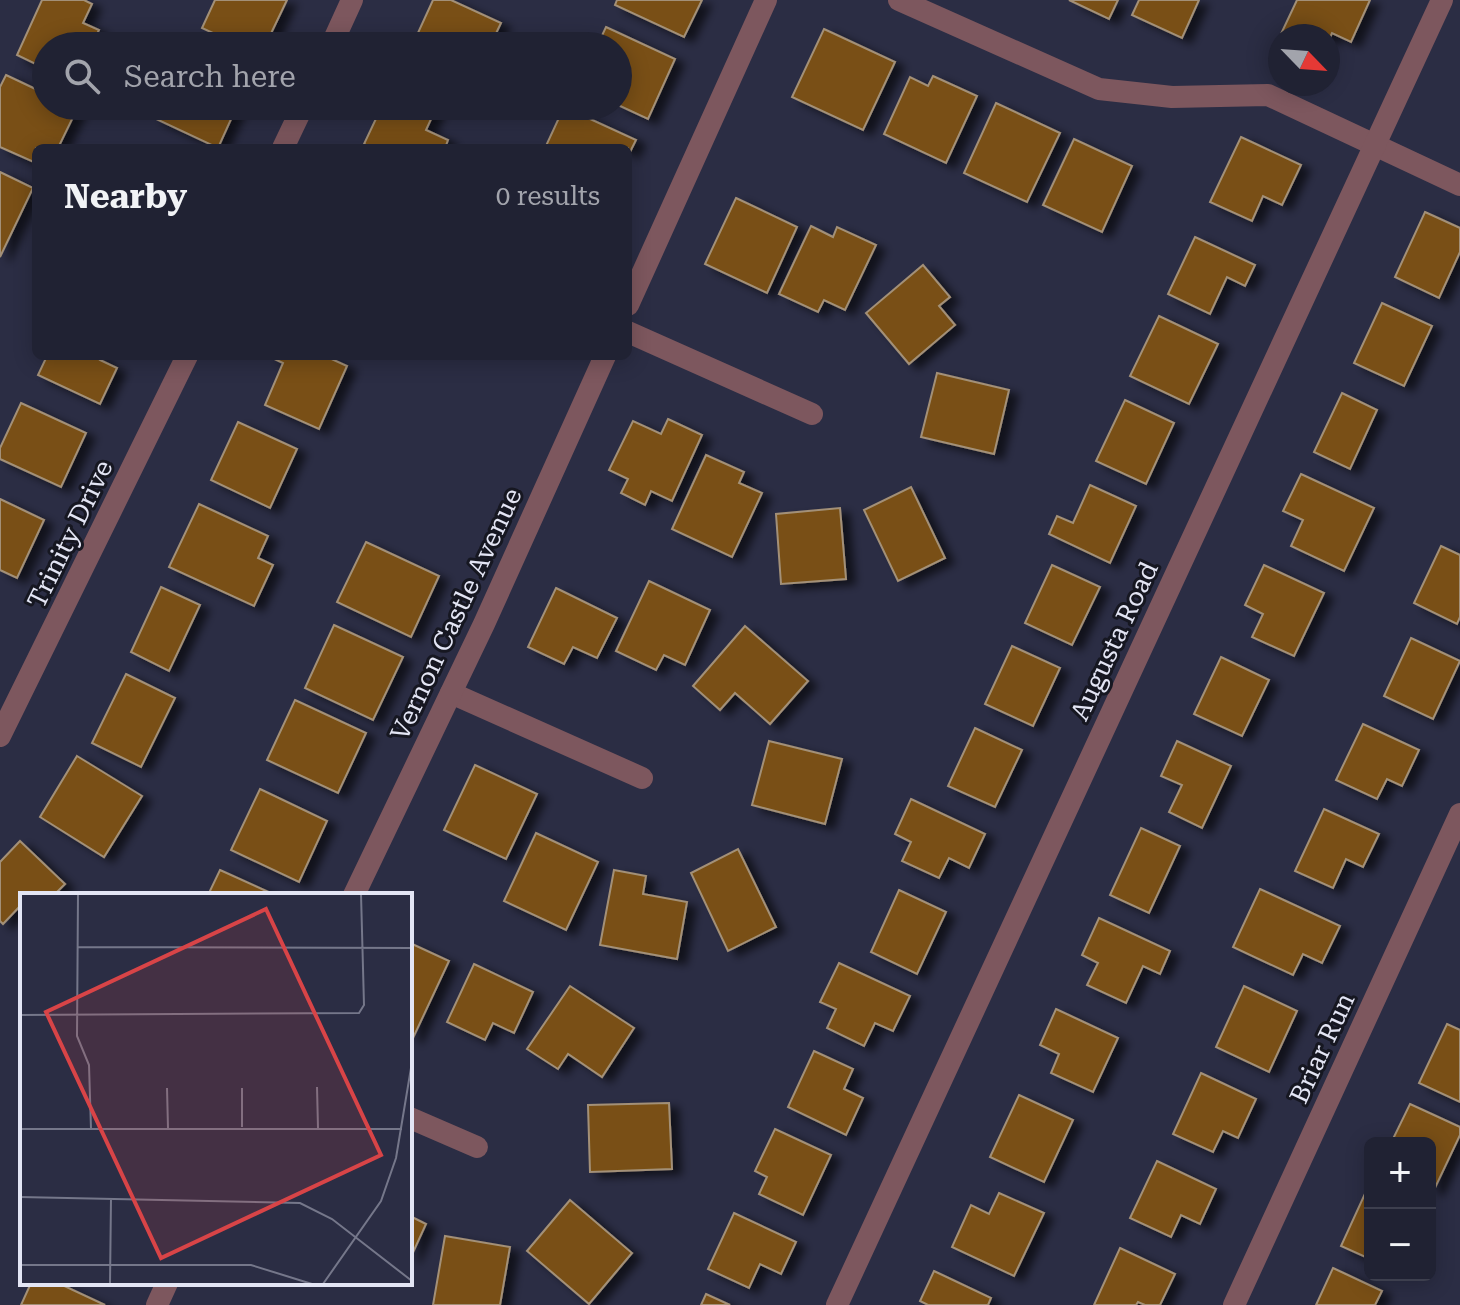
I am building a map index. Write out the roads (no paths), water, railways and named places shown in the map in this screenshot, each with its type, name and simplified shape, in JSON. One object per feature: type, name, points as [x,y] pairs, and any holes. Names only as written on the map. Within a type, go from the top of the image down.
[{"type":"street","points":[[337,32],[352,0]]},
{"type":"street","points":[[632,296],[766,0]]},
{"type":"street","points":[[899,0],[1099,89],[1172,97],[1268,95],[1460,185]]},
{"type":"street","name":"Augusta Road","points":[[837,1305],[1442,0]]},
{"type":"street","points":[[285,144],[296,120]]},
{"type":"street","points":[[632,334],[812,414]]},
{"type":"street","name":"Trinity Drive","points":[[0,736],[185,360]]},
{"type":"street","name":"Vernon Castle Avenue","points":[[355,893],[451,693],[603,360]]},
{"type":"street","points":[[451,693],[642,778]]},
{"type":"street","name":"Briar Run","points":[[1234,1305],[1460,814]]},
{"type":"street","points":[[412,1119],[477,1147]]},
{"type":"street","points":[[157,1305],[166,1285]]}]
